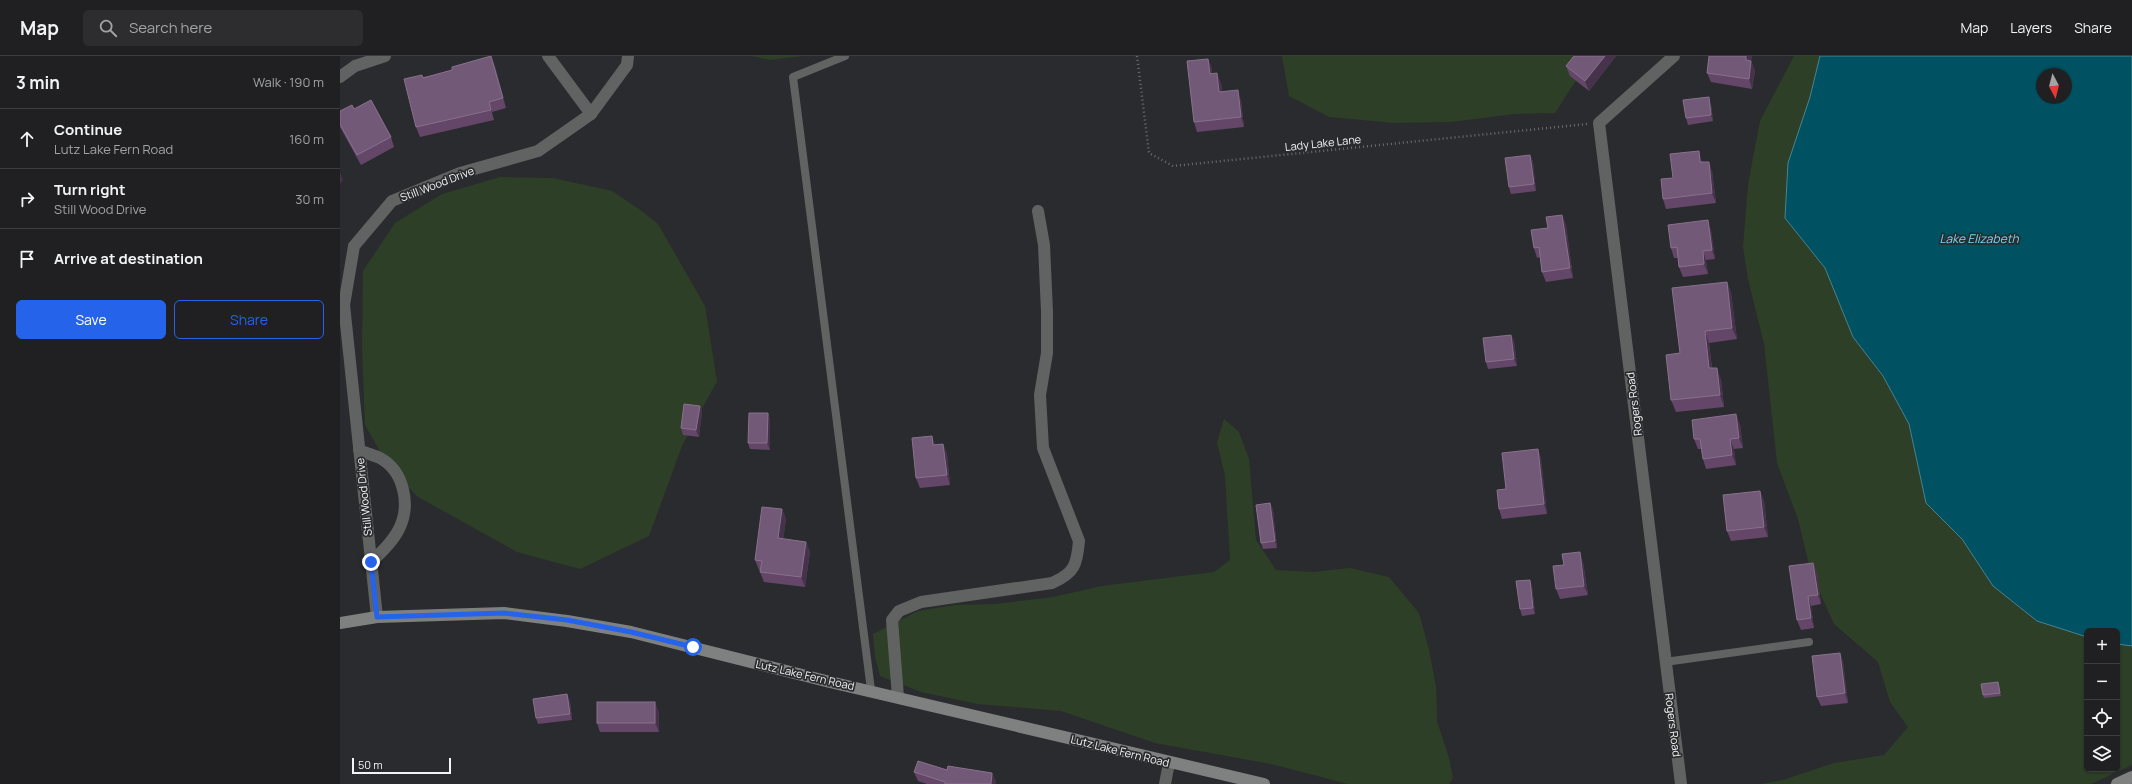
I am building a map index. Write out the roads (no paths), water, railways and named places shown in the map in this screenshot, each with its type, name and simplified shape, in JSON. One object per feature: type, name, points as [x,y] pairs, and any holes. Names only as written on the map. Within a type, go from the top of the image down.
[{"type":"main road","name":"Lutz Lake Fern Road","points":[[340,623],[377,617],[504,613],[567,620],[631,632],[1169,763],[1264,784]]},
{"type":"main road","points":[[2117,784],[2132,777]]},
{"type":"street","points":[[340,77],[353,61],[385,56]]},
{"type":"street","points":[[548,56],[591,114]]},
{"type":"street","name":"Still Wood Drive","points":[[377,617],[344,305],[354,246],[392,201],[460,173],[538,151],[591,114],[627,65],[628,56]]},
{"type":"street","name":"Rogers Road","points":[[1674,56],[1600,123],[1681,784]]},
{"type":"street","points":[[898,697],[892,620],[899,611],[921,602],[1052,582],[1065,577],[1073,568],[1078,556],[1079,541],[1043,448],[1040,395],[1047,353],[1048,312],[1044,245],[1038,211]]},
{"type":"street","points":[[359,450],[380,458],[392,468],[396,472],[405,495],[404,513],[399,529],[382,553],[371,562]]},
{"type":"street","points":[[1165,784],[1169,763]]},
{"type":"lane","points":[[845,56],[793,77],[871,690]]},
{"type":"lane","points":[[1665,662],[1810,642]]},
{"type":"water","name":"Lake Elizabeth","points":[[1820,56],[2132,56],[2132,646],[2120,644],[2120,628],[2084,628],[2084,636],[2037,621],[1993,586],[1962,539],[1926,503],[1909,424],[1883,376],[1853,337],[1825,268],[1785,218],[1788,163],[1810,97]]}]
